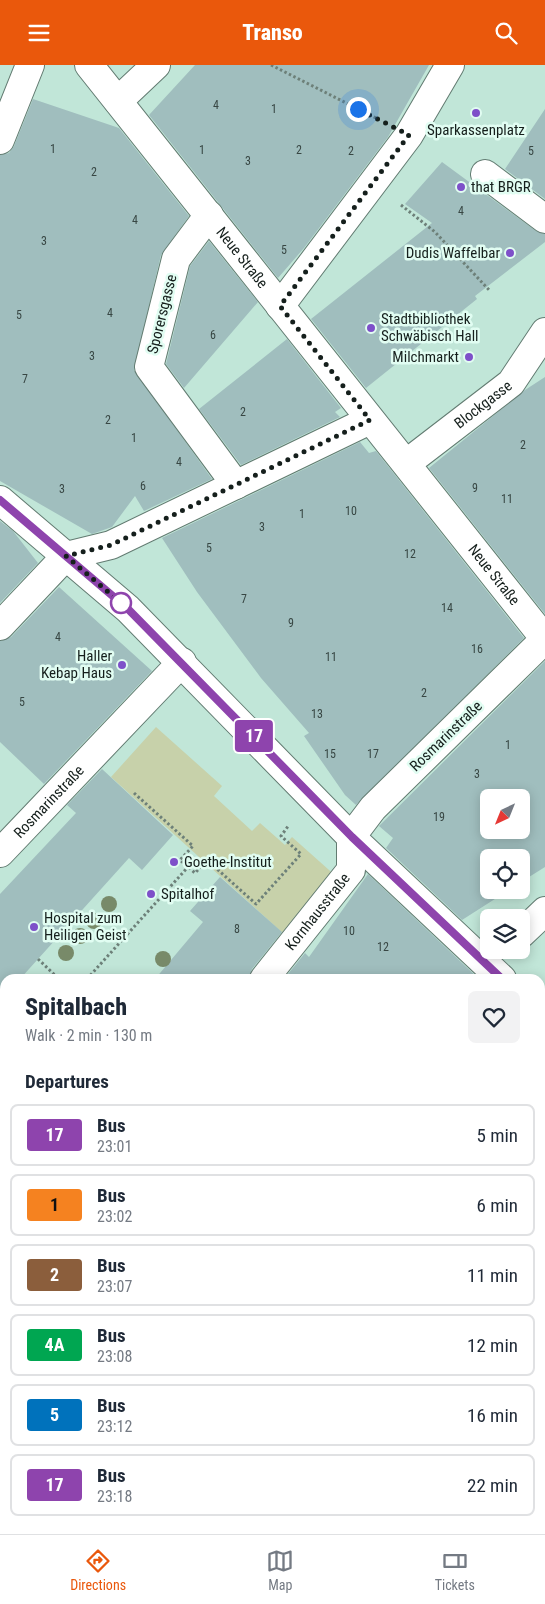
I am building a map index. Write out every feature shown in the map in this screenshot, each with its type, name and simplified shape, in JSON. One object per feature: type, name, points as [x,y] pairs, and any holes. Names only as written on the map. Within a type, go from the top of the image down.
[{"type":"street","points":[[0,140],[30,65]]},
{"type":"street","name":"Neue Straße","points":[[89,65],[545,639]]},
{"type":"street","points":[[118,101],[156,65]]},
{"type":"street","points":[[280,306],[409,135],[450,65]]},
{"type":"street","points":[[485,174],[545,219]]},
{"type":"street","name":"Sporersgasse","points":[[209,215],[176,259],[149,367],[236,485]]},
{"type":"street","name":"Blockgasse","points":[[407,463],[511,383],[545,331]]},
{"type":"street","points":[[0,626],[66,556],[111,545],[370,420]]},
{"type":"street","points":[[0,500],[128,609],[352,837],[498,965]]},
{"type":"street","name":"Rosmarinstraße","points":[[352,837],[373,808],[545,639]]},
{"type":"street","name":"Rosmarinstraße","points":[[0,853],[182,662]]},
{"type":"street","name":"Kornhausstraße","points":[[268,974],[351,870],[352,837]]},
{"type":"street","points":[[530,925],[545,911]]},
{"type":"path","points":[[271,65],[409,135]]},
{"type":"path","points":[[418,220],[435,232],[490,291]]},
{"type":"path","points":[[134,793],[193,846],[180,860],[195,873],[208,860],[255,905],[301,854],[280,835]]},
{"type":"path","points":[[92,974],[188,867]]},
{"type":"path","points":[[38,959],[54,974]]},
{"type":"shaded area","points":[[0,65],[545,65],[545,974],[0,974]]},
{"type":"shaded area","points":[[156,727],[222,786],[214,796],[252,831],[260,823],[285,845],[292,837],[338,878],[286,936],[111,777]]},
{"type":"building","points":[[195,65],[429,65],[388,137],[304,248],[278,278],[149,115]]},
{"type":"building","points":[[33,99],[119,128],[189,216],[161,255],[134,370],[212,479],[144,511],[135,496],[112,527],[92,534],[0,481],[0,155],[9,153],[14,146]]},
{"type":"building","points":[[545,109],[545,199],[505,169]]},
{"type":"building","points":[[442,162],[536,231],[545,234],[545,242],[475,296],[477,299],[366,388],[311,319],[432,223],[405,204]]},
{"type":"building","points":[[209,241],[258,302],[184,388],[166,364],[190,266]]},
{"type":"building","points":[[287,339],[341,408],[335,412],[340,417],[241,465],[199,409]]},
{"type":"building","points":[[545,377],[545,614],[429,468],[525,390]]},
{"type":"building","points":[[360,442],[369,453],[376,451],[524,638],[356,805],[345,795],[304,736],[309,733],[261,678],[197,592],[162,538]]},
{"type":"building","points":[[0,521],[13,531],[38,563],[0,603]]},
{"type":"building","points":[[59,587],[152,671],[44,784],[0,742],[0,641],[11,637]]},
{"type":"building","points":[[545,661],[545,867],[530,876],[530,849],[480,849],[480,899],[495,899],[462,920],[386,848],[393,838],[379,826]]},
{"type":"building","name":"Hospital zum Heiligen Geist","points":[[102,769],[173,835],[142,870],[129,858],[25,974],[0,974],[0,894],[76,813],[67,805]]},
{"type":"building","points":[[368,874],[474,974],[288,974],[305,953],[309,957]]},
{"type":"building","name":"Hospital zum Heiligen Geist","points":[[220,877],[282,932],[252,969],[250,974],[159,974],[203,922],[190,911]]},
{"type":"bus line","name":"17","points":[[0,500],[128,609],[352,837],[497,974]]},
{"type":"place","name":"Sparkassenplatz","points":[[476,113]]},
{"type":"place","name":"that BRGR","points":[[461,187]]},
{"type":"place","name":"Dudis Waffelbar","points":[[510,253]]},
{"type":"place","name":"Stadtbibliothek Schwäbisch Hall","points":[[371,328]]},
{"type":"place","name":"Milchmarkt","points":[[469,357]]},
{"type":"place","name":"Haller Kebap Haus","points":[[122,665]]},
{"type":"place","name":"Goethe-Institut","points":[[174,862]]},
{"type":"place","name":"Spitalhof","points":[[151,894]]},
{"type":"place","name":"Hospital zum Heiligen Geist","points":[[34,927]]},
{"type":"route","points":[[121,603],[66,556],[111,545],[370,420],[280,306],[409,135],[358,109]]}]
